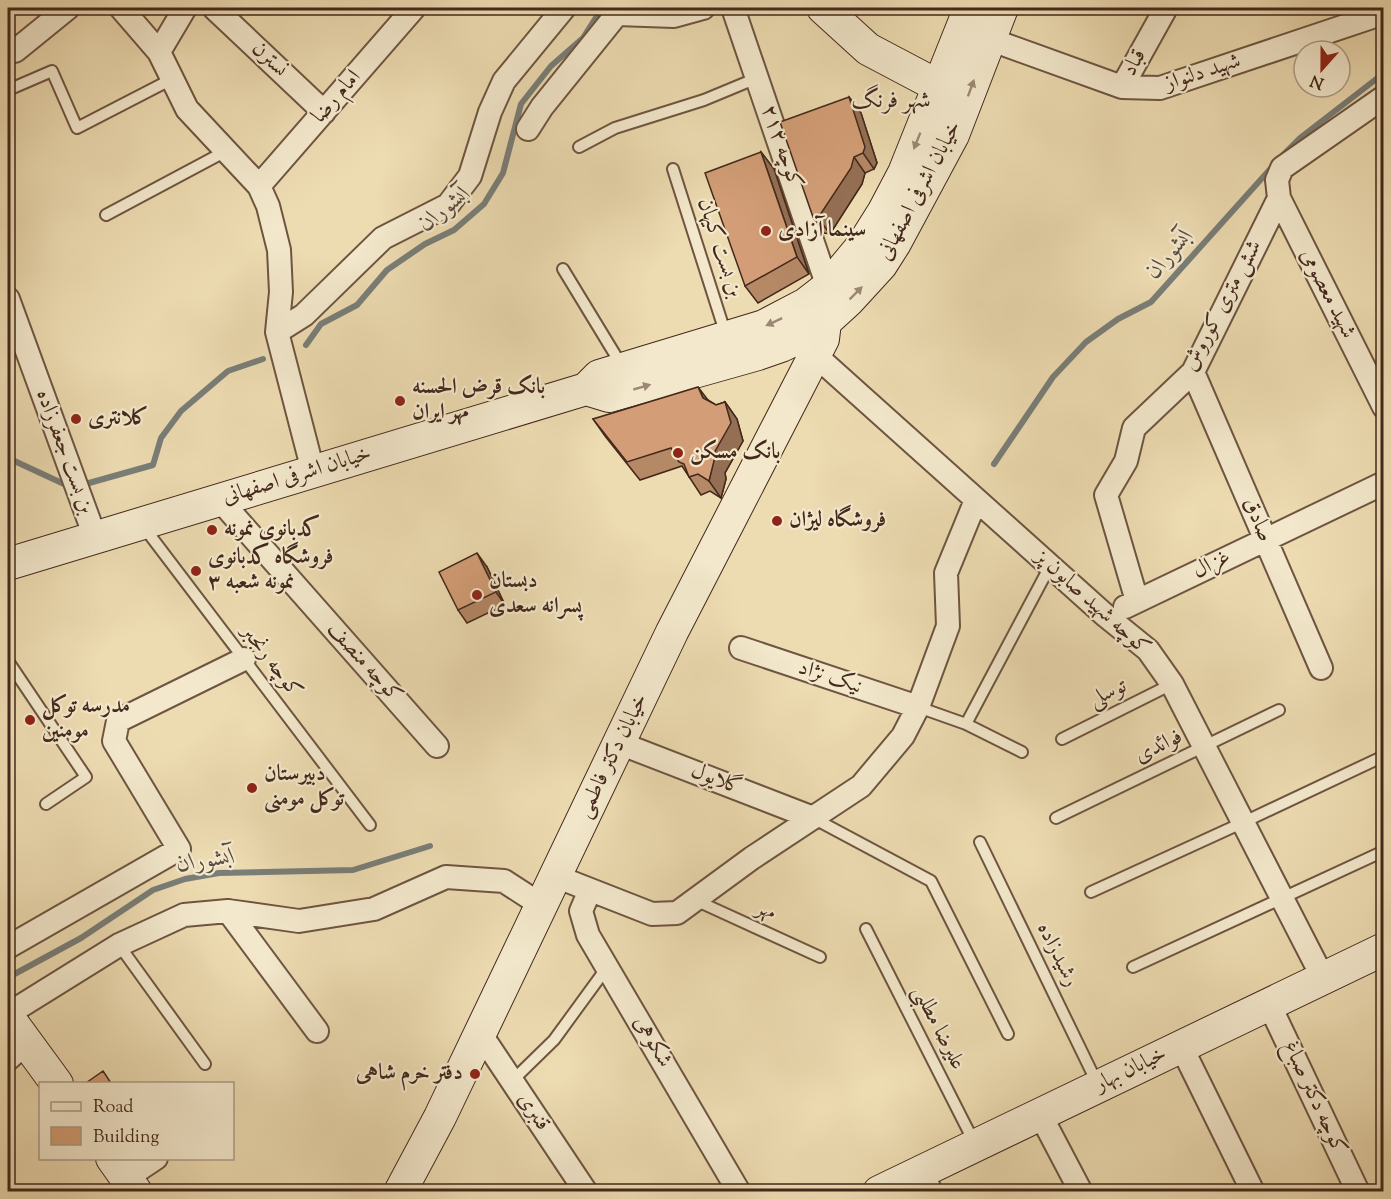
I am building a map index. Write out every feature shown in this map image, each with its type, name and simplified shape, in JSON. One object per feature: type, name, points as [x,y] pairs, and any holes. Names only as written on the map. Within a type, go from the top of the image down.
[{"type":"main road","points":[[823,8],[868,49],[938,86]]},
{"type":"main road","name":"خیابان اشرفی اصفهانی","points":[[586,389],[609,396],[734,349],[764,326],[788,315],[828,287],[862,246],[904,173],[970,8]]},
{"type":"main road","name":"خیابان اشرفی اصفهانی","points":[[8,564],[586,389],[600,376],[624,369],[791,341],[825,322],[866,283],[895,243],[953,135],[1002,8]]},
{"type":"main road","name":"خیابان دکتر فاطمی","points":[[407,1184],[672,632],[823,339],[825,322]]},
{"type":"main road","points":[[734,349],[765,363],[778,372],[786,384],[789,405]]},
{"type":"main road","name":"خیابان بهار","points":[[879,1191],[926,1181],[975,1145],[1383,949]]},
{"type":"main road","points":[[8,1016],[17,1050],[56,1082]]},
{"type":"street","points":[[15,51],[68,8]]},
{"type":"street","points":[[121,8],[159,52],[187,109],[259,186],[268,206],[279,250],[281,292],[277,332],[313,471]]},
{"type":"street","points":[[159,52],[185,8]]},
{"type":"street","name":"نسترن","points":[[214,8],[324,112]]},
{"type":"street","points":[[277,332],[304,315],[383,238],[448,205],[470,176],[490,112],[504,81],[564,8]]},
{"type":"street","points":[[528,129],[542,107],[618,11],[674,16],[703,8]]},
{"type":"street","name":"کوچه ۲۱۲","points":[[733,8],[828,287]]},
{"type":"street","name":"قباد","points":[[1122,87],[1166,8]]},
{"type":"street","name":"امام رضا","points":[[259,186],[324,112],[404,11]]},
{"type":"street","name":"شهید دلنواز","points":[[989,39],[1122,87],[1160,88],[1383,13]]},
{"type":"street","name":"شش متری کوروش","points":[[1137,601],[1106,495],[1126,461],[1134,428],[1193,372],[1278,189],[1282,168],[1383,97]]},
{"type":"street","name":"شهید معصومی","points":[[1278,189],[1383,407]]},
{"type":"street","name":"بن بست جعفرزاده","points":[[8,299],[95,537]]},
{"type":"street","name":"کوچه شهید صابون پز","points":[[815,355],[1106,616],[1148,650],[1172,684],[1323,978]]},
{"type":"street","name":"صادق","points":[[1193,372],[1321,668]]},
{"type":"street","name":"غزال","points":[[1106,616],[1383,483]]},
{"type":"street","name":"کوچه منصف","points":[[219,499],[437,746]]},
{"type":"street","points":[[555,876],[652,914],[677,913],[752,858],[861,786],[903,736],[918,707],[948,626],[946,573],[976,500]]},
{"type":"street","name":"نیک نژاد","points":[[741,648],[918,707]]},
{"type":"street","points":[[8,947],[179,849],[114,741],[118,722],[244,659]]},
{"type":"street","name":"گلایول","points":[[619,742],[813,818]]},
{"type":"street","points":[[8,1016],[119,945],[184,915],[228,911],[299,921],[374,909],[446,877],[504,881],[541,905]]},
{"type":"street","name":"شکوهی","points":[[590,890],[581,911],[588,935],[740,1191]]},
{"type":"street","points":[[228,911],[317,1031]]},
{"type":"street","name":"کوچه دکتر صباغ","points":[[1269,1004],[1358,1191]]},
{"type":"street","name":"قنبری","points":[[480,1033],[586,1191]]},
{"type":"street","points":[[1181,1046],[1253,1191]]},
{"type":"street","points":[[1040,1114],[1081,1191]]},
{"type":"street","points":[[121,1180],[153,1160]]},
{"type":"lane","points":[[8,90],[52,71],[77,128],[172,79]]},
{"type":"lane","points":[[579,147],[615,128],[704,100],[757,78]]},
{"type":"lane","points":[[106,215],[226,151]]},
{"type":"lane","name":"بن بست کیهان","points":[[673,169],[734,349]]},
{"type":"lane","points":[[563,269],[624,369]]},
{"type":"lane","name":"کوچه رنجبر","points":[[141,523],[370,825]]},
{"type":"lane","points":[[966,724],[1050,566]]},
{"type":"lane","points":[[8,661],[86,777],[46,804]]},
{"type":"lane","name":"توسلی","points":[[1062,739],[1172,684]]},
{"type":"lane","points":[[918,707],[966,724],[1022,752]]},
{"type":"lane","name":"فوائدی","points":[[1056,818],[1279,710]]},
{"type":"lane","points":[[1091,892],[1383,756]]},
{"type":"lane","points":[[813,818],[931,881],[1008,1034]]},
{"type":"lane","name":"رشیدزاده","points":[[980,842],[1099,1086]]},
{"type":"lane","points":[[1133,967],[1383,851]]},
{"type":"lane","name":"مهر","points":[[695,900],[820,957]]},
{"type":"lane","name":"علیرضا مطلبی","points":[[866,929],[975,1145]]},
{"type":"lane","points":[[119,945],[205,1064]]},
{"type":"lane","points":[[513,1081],[554,1040],[608,966]]},
{"type":"building","points":[[849,97],[865,147],[863,153],[854,157],[851,168],[818,218],[813,217],[780,122]]},
{"type":"building","name":"سینما آزادی","points":[[761,152],[797,257],[745,286],[705,173]]},
{"type":"building","name":"بانک مسکن","points":[[698,387],[703,398],[716,405],[725,402],[731,423],[713,455],[714,461],[709,481],[698,474],[689,477],[684,464],[679,462],[671,448],[627,462],[593,419]]},
{"type":"building","points":[[477,553],[496,592],[458,610],[439,572]]},
{"type":"building","points":[[103,1071],[110,1082],[87,1082]]},
{"type":"waterway","name":"آبشوران","points":[[306,345],[321,324],[357,305],[387,270],[425,244],[454,230],[484,204],[503,173],[521,104],[551,66],[583,38],[602,8]]},
{"type":"waterway","name":"آبشوران","points":[[1282,156],[1300,138],[1384,73]]},
{"type":"waterway","name":"آبشوران","points":[[994,464],[1053,377],[1086,342],[1118,319],[1151,302],[1273,166]]},
{"type":"waterway","name":"آبشوران","points":[[89,483],[153,465],[161,438],[181,411],[228,371],[263,359]]},
{"type":"waterway","name":"آبشوران","points":[[8,458],[64,484]]},
{"type":"waterway","name":"آبشوران","points":[[9,977],[81,938],[153,890],[185,879],[219,873],[353,870],[430,846]]},
{"type":"place","name":"سینما آزادی","points":[[766,231]]},
{"type":"place","name":"بانک قرض الحسنه مهر ایران","points":[[400,401]]},
{"type":"place","name":"کلانتری","points":[[76,419]]},
{"type":"place","name":"بانک مسکن","points":[[678,453]]},
{"type":"place","name":"فروشگاه لیژان","points":[[777,521]]},
{"type":"place","name":"کدبانوی نمونه","points":[[212,530]]},
{"type":"place","name":"فروشگاه کدبانوی نمونه شعبه ۳","points":[[196,571]]},
{"type":"place","name":"دبستان پسرانه سعدی","points":[[477,595]]},
{"type":"place","name":"مدرسه توکل مومنین","points":[[30,720]]},
{"type":"place","name":"دبیرستان توکل مومنی","points":[[252,788]]},
{"type":"place","name":"دفتر خرم شاهی","points":[[475,1074]]},
{"type":"district","name":"شهر فرنگ","points":[[891,101]]}]
